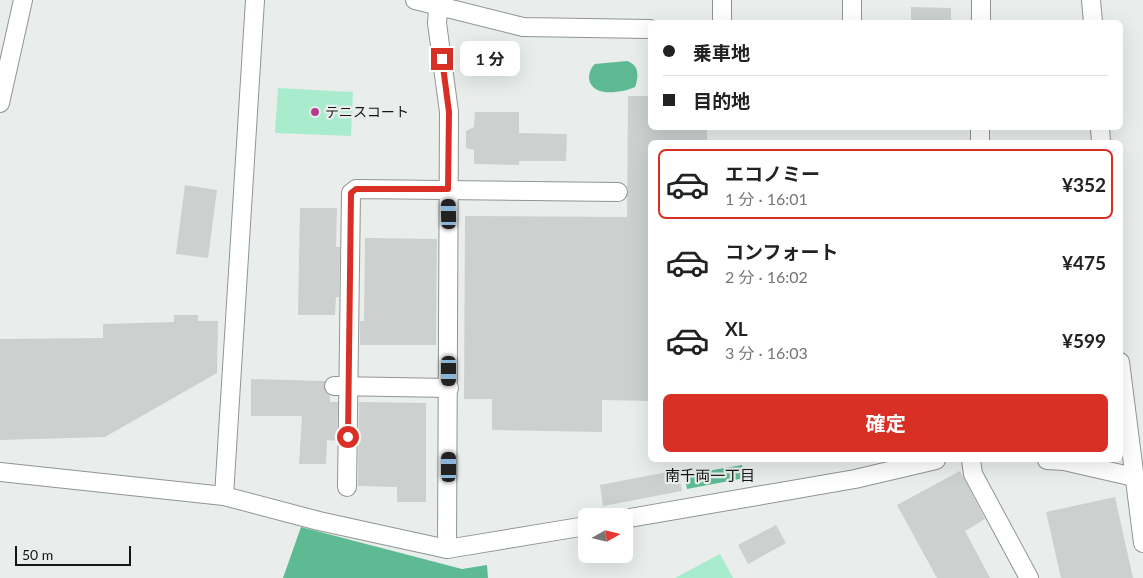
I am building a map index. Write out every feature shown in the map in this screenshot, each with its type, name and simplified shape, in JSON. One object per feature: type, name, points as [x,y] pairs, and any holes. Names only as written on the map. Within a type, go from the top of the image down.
[{"type":"street","points":[[0,103],[23,0]]},
{"type":"street","points":[[224,496],[255,0]]},
{"type":"street","points":[[415,0],[439,3],[523,27],[648,29]]},
{"type":"street","points":[[722,0],[722,20]]},
{"type":"street","points":[[852,0],[852,20]]},
{"type":"street","points":[[980,0],[981,20]]},
{"type":"street","points":[[1091,0],[1093,20]]},
{"type":"street","points":[[439,3],[437,23],[449,112],[447,549]]},
{"type":"street","points":[[347,487],[342,386],[351,193],[356,189],[618,192]]},
{"type":"street","points":[[1123,380],[1139,479],[1143,543]]},
{"type":"street","points":[[342,386],[449,388]]},
{"type":"street","points":[[633,517],[855,479],[927,462]]},
{"type":"street","points":[[971,462],[973,474],[1029,578]]},
{"type":"street","points":[[1068,462],[1139,479]]},
{"type":"street","points":[[0,472],[224,496],[319,521],[447,549],[578,527]]},
{"type":"shaded area","points":[[627,61],[634,65],[637,71],[635,87],[623,91],[608,92],[595,89],[591,84],[589,74],[595,64]]},
{"type":"shaded area","name":"テニスコート","points":[[278,88],[353,92],[351,136],[275,133]]},
{"type":"shaded area","points":[[742,465],[745,478],[687,489],[684,475]]},
{"type":"shaded area","points":[[301,527],[462,569],[487,565],[488,578],[283,578]]},
{"type":"shaded area","points":[[720,554],[733,578],[675,578]]},
{"type":"building","points":[[911,7],[951,8],[951,20],[911,20]]},
{"type":"building","points":[[628,96],[648,96],[648,130],[707,130],[707,140],[648,140],[648,401],[602,400],[602,432],[492,430],[492,399],[464,399],[465,216],[627,217]]},
{"type":"building","points":[[475,112],[519,112],[519,133],[567,134],[566,161],[519,161],[519,165],[474,164],[474,150],[466,148],[466,131],[474,127]]},
{"type":"building","points":[[185,185],[217,190],[208,258],[176,254]]},
{"type":"building","points":[[300,208],[337,208],[336,247],[340,247],[339,297],[336,297],[335,315],[298,315]]},
{"type":"building","points":[[365,238],[437,239],[436,345],[360,345],[360,321],[364,321]]},
{"type":"building","points":[[174,315],[198,315],[198,321],[218,321],[217,373],[105,437],[0,440],[0,339],[103,338],[103,324],[174,322]]},
{"type":"building","points":[[251,379],[325,381],[325,391],[330,396],[330,402],[338,402],[337,441],[327,440],[326,464],[299,464],[302,416],[251,416]]},
{"type":"building","points":[[359,402],[426,403],[426,502],[397,502],[397,487],[358,486]]},
{"type":"building","points":[[678,470],[682,491],[603,506],[600,485]]},
{"type":"building","points":[[960,471],[985,519],[965,531],[990,578],[937,578],[897,505]]},
{"type":"building","points":[[1115,497],[1133,578],[1061,578],[1046,512]]},
{"type":"building","points":[[776,525],[786,543],[748,564],[738,545]]},
{"type":"place","name":"テニスコート","points":[[315,112]]},
{"type":"district","name":"南千両一丁目","points":[[710,476]]},
{"type":"route","points":[[348,437],[351,193],[356,189],[448,189],[449,112],[442,59]]}]
